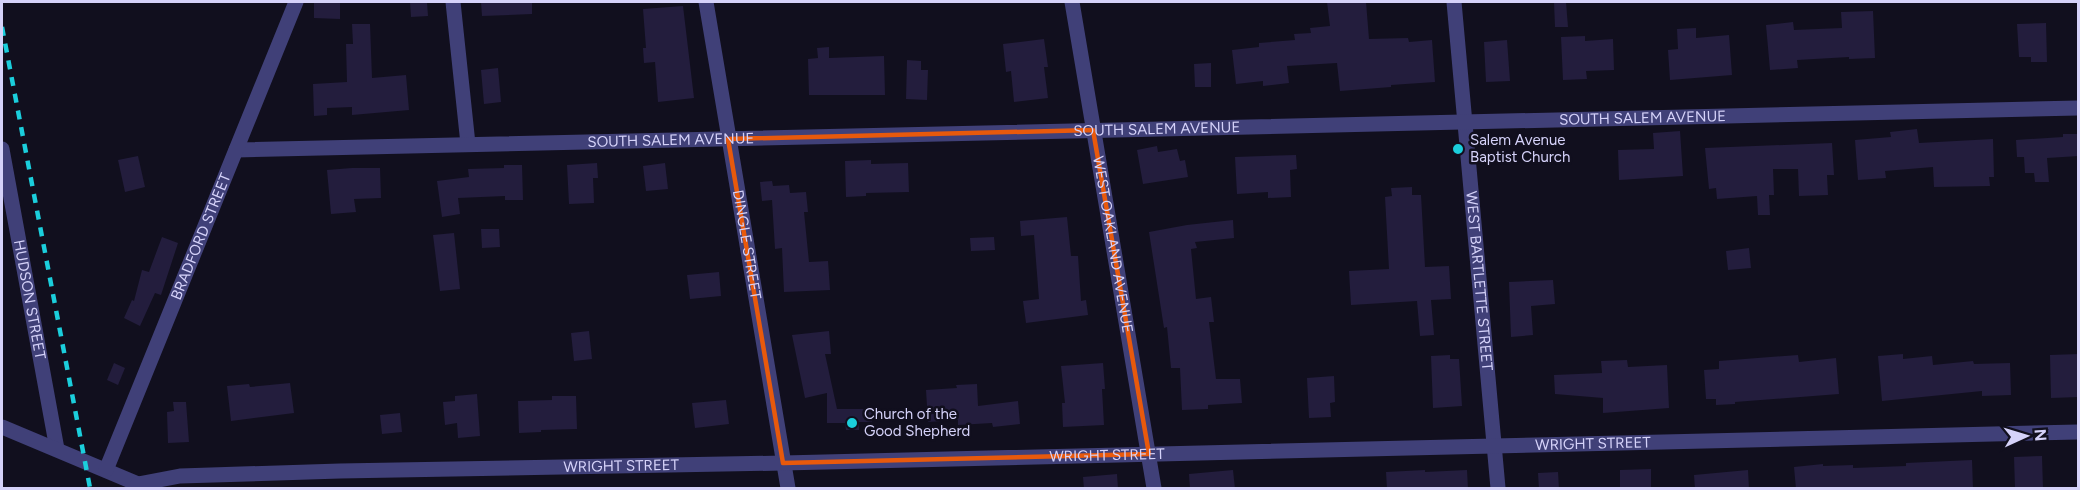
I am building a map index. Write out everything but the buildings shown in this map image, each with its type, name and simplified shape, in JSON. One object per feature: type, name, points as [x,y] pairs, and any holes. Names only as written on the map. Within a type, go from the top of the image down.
[{"type":"street","name":"BRADFORD STREET","points":[[106,470],[296,2]]},
{"type":"street","points":[[453,2],[468,144]]},
{"type":"street","name":"DINGLE STREET","points":[[706,2],[788,489]]},
{"type":"street","name":"WEST OAKLAND AVENUE","points":[[1072,2],[1154,489]]},
{"type":"street","name":"WEST BARTLETTE STREET","points":[[1454,2],[1498,489]]},
{"type":"street","name":"SOUTH SALEM AVENUE","points":[[236,150],[2079,108]]},
{"type":"street","name":"HUDSON STREET","points":[[2,149],[57,449]]},
{"type":"street","points":[[2,427],[143,486]]},
{"type":"street","name":"WRIGHT STREET","points":[[143,486],[180,476],[203,475],[2079,432]]},
{"type":"highlighted area","points":[[1093,130],[1149,454],[783,463],[728,139]]},
{"type":"railway","points":[[2,27],[90,488]]},
{"type":"place","name":"Salem Avenue Baptist Church","points":[[1458,149]]},
{"type":"place","name":"Church of the Good Shepherd","points":[[852,423]]}]
